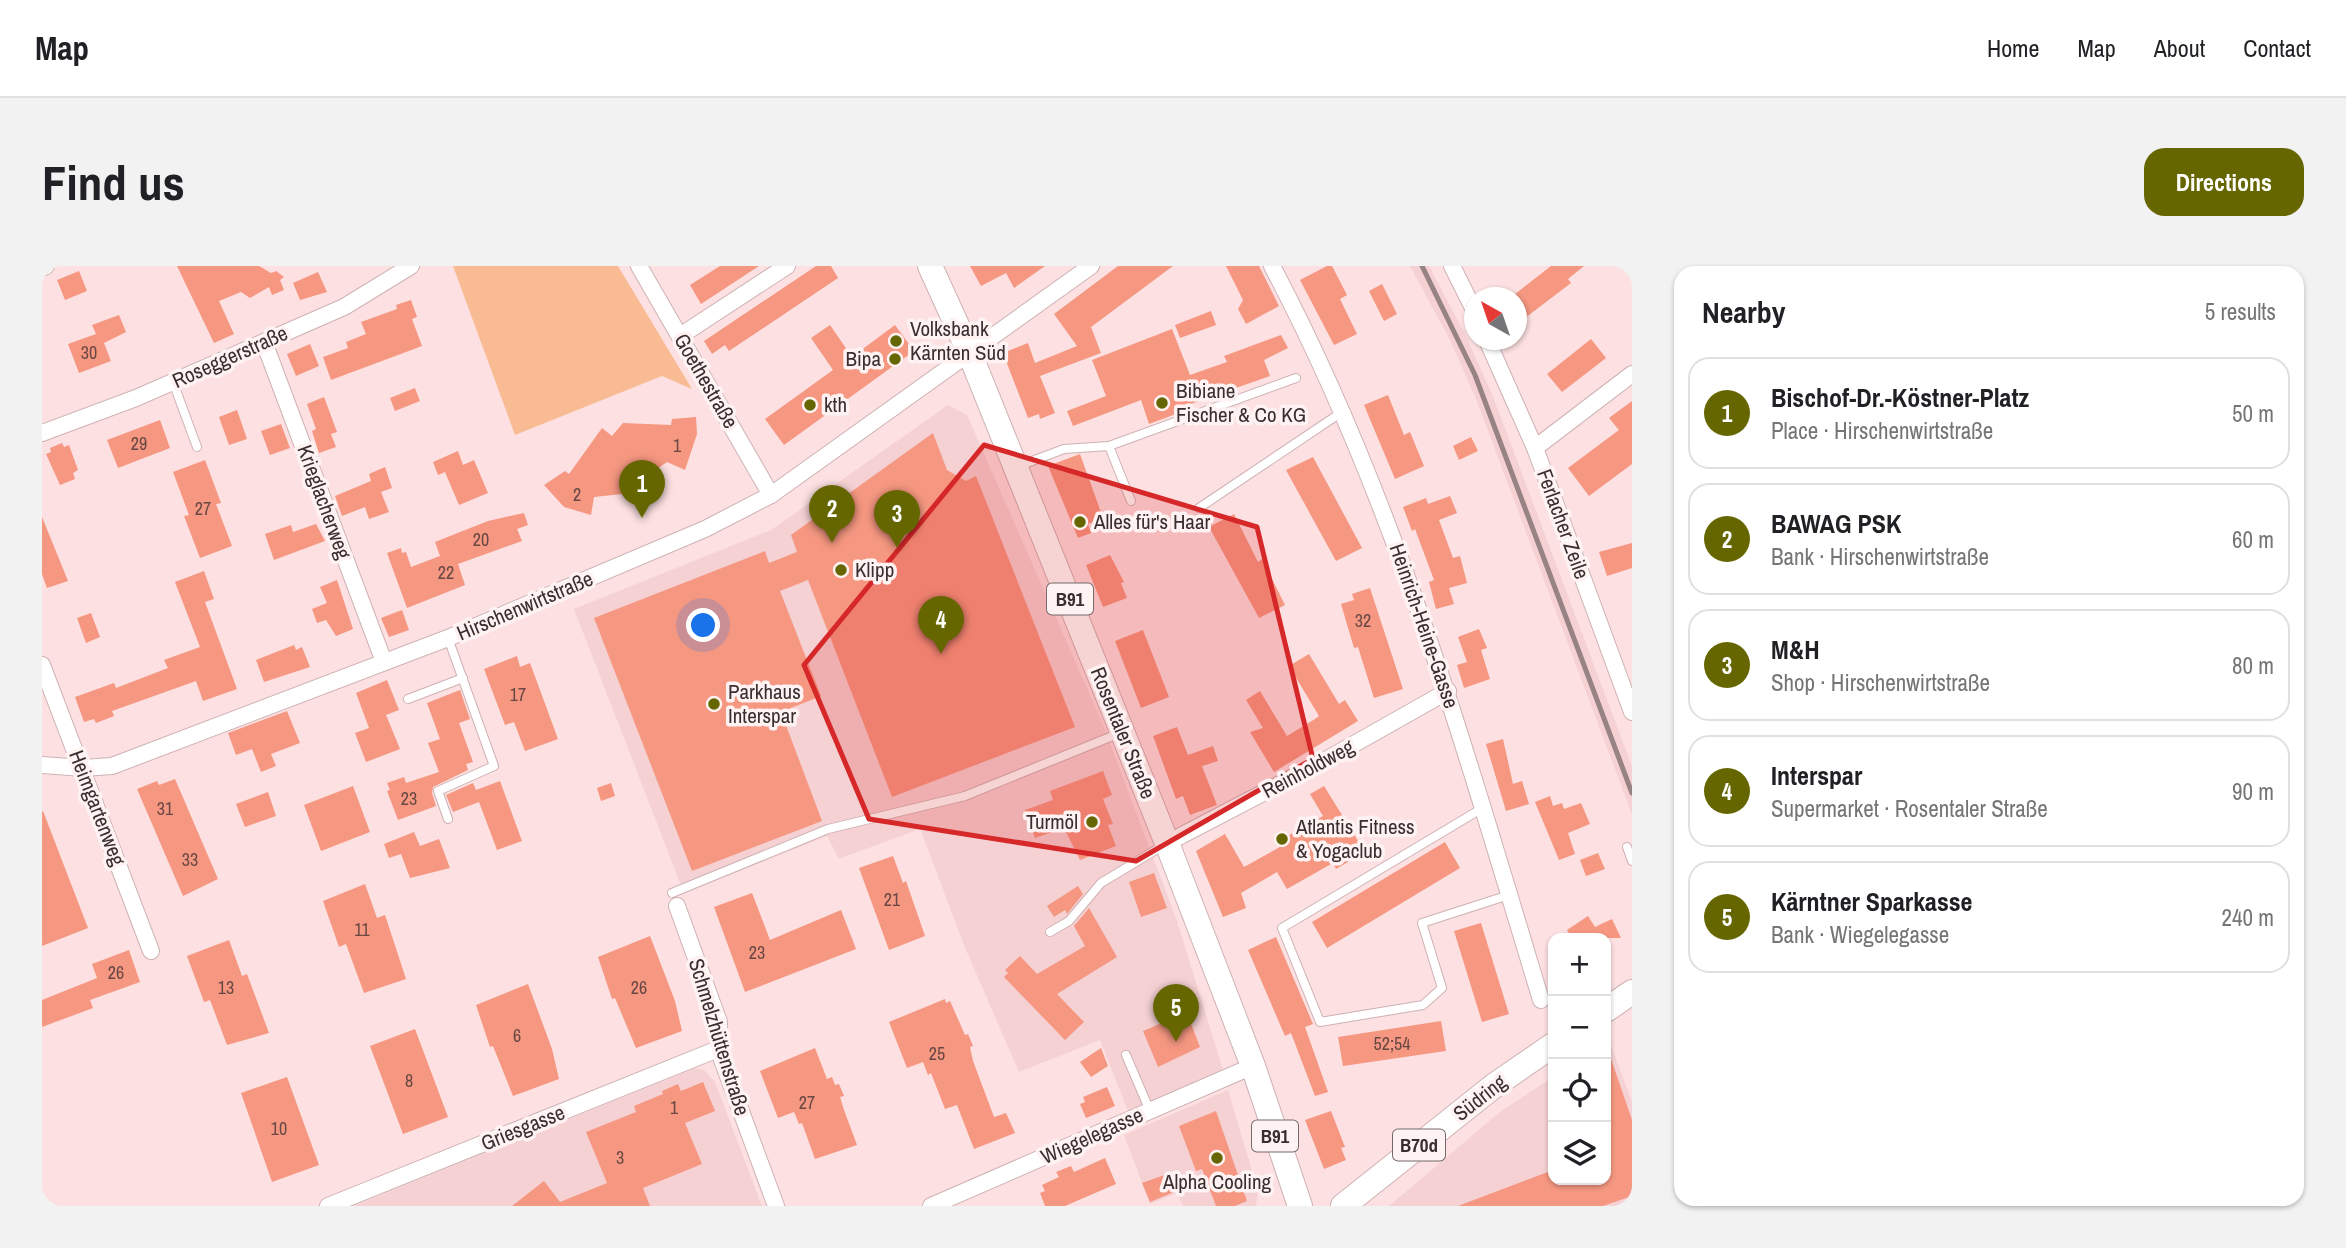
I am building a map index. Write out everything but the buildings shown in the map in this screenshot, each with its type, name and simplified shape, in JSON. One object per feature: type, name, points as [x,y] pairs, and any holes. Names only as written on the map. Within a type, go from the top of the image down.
[{"type":"main road","name":"Rosentaler Straße","points":[[930,266],[970,354],[1167,843],[1253,1066],[1300,1206]]},
{"type":"main road","points":[[1611,1007],[1632,992]]},
{"type":"main road","name":"Südring","points":[[1342,1206],[1495,1085],[1548,1048]]},
{"type":"street","name":"Roseggerstraße","points":[[42,433],[173,382],[360,299],[411,266]]},
{"type":"street","name":"Goethestraße","points":[[639,266],[772,495]]},
{"type":"street","points":[[680,336],[787,266]]},
{"type":"street","name":"Hirschenwirtstraße","points":[[42,765],[83,768],[112,766],[448,638],[705,529],[772,495],[1091,266]]},
{"type":"street","name":"Heinrich-Heine-Gasse","points":[[1272,266],[1312,342],[1390,526],[1447,691],[1541,1000]]},
{"type":"street","points":[[1452,266],[1464,290]]},
{"type":"street","name":"Krieglacherweg","points":[[264,342],[384,662]]},
{"type":"street","name":"Ferlacher Zeile","points":[[1491,350],[1535,448],[1632,712]]},
{"type":"street","points":[[1535,448],[1632,374]]},
{"type":"street","name":"Heimgartenweg","points":[[42,665],[151,951]]},
{"type":"street","name":"Reinholdweg","points":[[1167,843],[1324,761],[1447,691]]},
{"type":"street","name":"Schmelzhüttenstraße","points":[[674,900],[719,1022],[718,1049],[776,1206]]},
{"type":"street","name":"Griesgasse","points":[[328,1206],[718,1049]]},
{"type":"street","name":"Wiegelegasse","points":[[931,1206],[1253,1066]]},
{"type":"lane","points":[[1016,467],[1064,449],[1109,446],[1296,378]]},
{"type":"lane","points":[[173,382],[197,447]]},
{"type":"lane","points":[[1199,508],[1343,412]]},
{"type":"lane","points":[[1109,446],[1131,501]]},
{"type":"lane","points":[[448,638],[494,766],[438,791],[448,819]]},
{"type":"lane","points":[[408,699],[463,678]]},
{"type":"lane","points":[[674,900],[828,830],[965,796],[1122,732]]},
{"type":"lane","points":[[1481,809],[1282,928],[1320,1021],[1423,1005],[1442,988],[1423,923],[1509,895]]},
{"type":"lane","points":[[1050,933],[1069,921],[1101,883],[1167,843]]},
{"type":"lane","points":[[1628,847],[1632,861]]},
{"type":"lane","points":[[1126,1055],[1150,1111]]},
{"type":"highlighted area","points":[[984,445],[1257,527],[1313,759],[1136,861],[869,819],[804,665]]},
{"type":"shaded area","points":[[453,266],[618,266],[692,389],[662,376],[515,435]]},
{"type":"shaded area","points":[[1410,266],[1429,266],[1464,332],[1464,350],[1472,350],[1492,394],[1632,766],[1632,814],[1476,399],[1450,340]]},
{"type":"shaded area","points":[[948,405],[967,415],[1104,727],[1177,921],[1223,1070],[1128,1111],[1100,1040],[1019,1072],[966,950],[920,829],[839,859],[827,836],[684,893],[574,609],[771,530]]},
{"type":"shaded area","points":[[1611,1045],[1632,1102],[1632,1206],[1389,1206],[1500,1112],[1548,1080],[1548,1185],[1611,1185]]},
{"type":"shaded area","points":[[695,1068],[704,1070],[715,1082],[762,1206],[354,1206]]},
{"type":"shaded area","points":[[1228,1090],[1258,1191],[1256,1206],[1183,1206],[1177,1193],[1150,1204],[1124,1135]]},
{"type":"railway","points":[[1422,266],[1475,375],[1632,793]]},
{"type":"place","name":"Volksbank Kärnten Süd","points":[[896,341]]},
{"type":"place","name":"Bipa","points":[[895,359]]},
{"type":"place","name":"Bibiane Fischer & Co KG","points":[[1162,403]]},
{"type":"place","name":"kth","points":[[810,405]]},
{"type":"place","name":"Bischof-Dr.-Köstner-Platz","points":[[642,518]]},
{"type":"place","name":"Alles für's Haar","points":[[1080,522]]},
{"type":"place","name":"BAWAG PSK","points":[[832,543]]},
{"type":"place","name":"M&H","points":[[897,548]]},
{"type":"place","name":"Klipp","points":[[841,570]]},
{"type":"place","name":"Interspar","points":[[941,654]]},
{"type":"place","name":"Parkhaus Interspar","points":[[714,704]]},
{"type":"place","name":"Turmöl","points":[[1092,822]]},
{"type":"place","name":"Atlantis Fitness & Yogaclub","points":[[1282,839]]},
{"type":"place","name":"Kärntner Sparkasse","points":[[1176,1042]]},
{"type":"place","name":"Alpha Cooling","points":[[1217,1158]]}]
